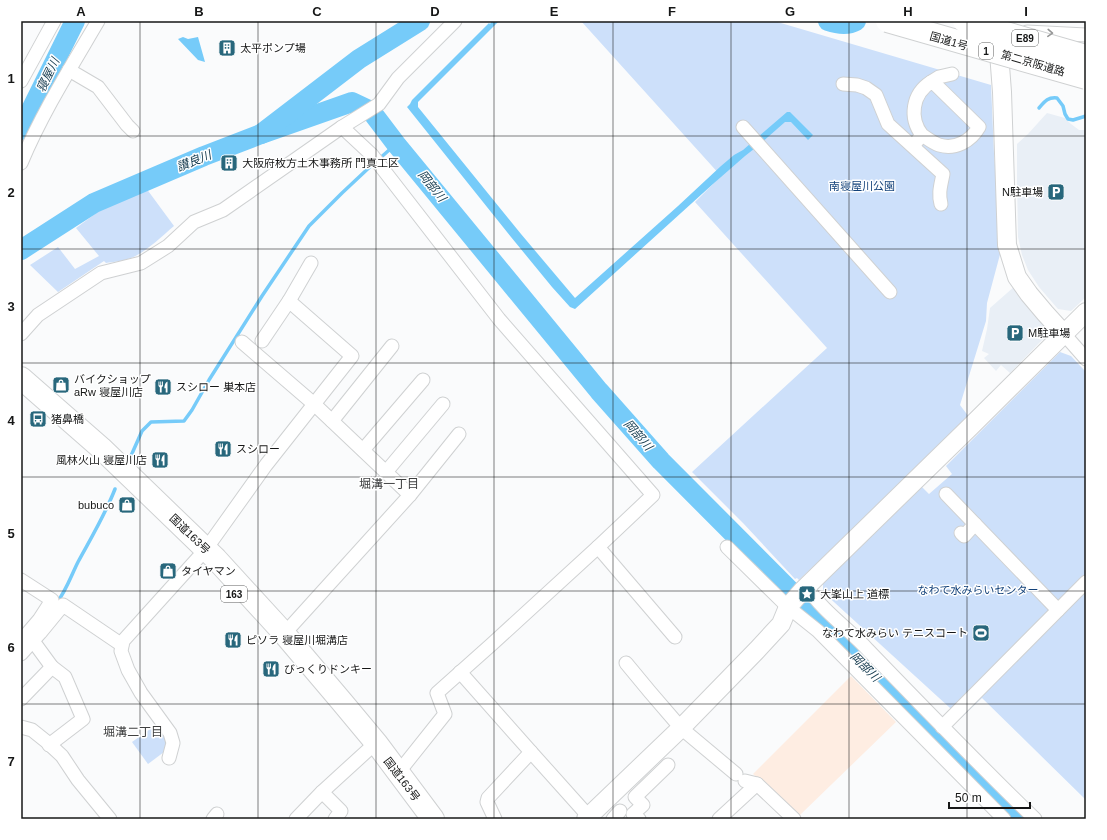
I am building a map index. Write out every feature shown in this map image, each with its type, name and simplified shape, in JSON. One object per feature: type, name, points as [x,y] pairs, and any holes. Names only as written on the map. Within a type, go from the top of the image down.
[{"type":"highway","name":"第二京阪道路","points":[[885,21],[1086,79]]},
{"type":"highway","name":"国道1号","points":[[885,21],[1086,79]]},
{"type":"highway","name":"1","points":[[965,21],[997,26],[1086,55]]},
{"type":"highway","name":"第二京阪道路","points":[[965,21],[1086,55]]},
{"type":"highway","name":"国道163号","points":[[21,378],[101,448],[202,553],[284,634],[342,702],[433,819]]},
{"type":"highway","name":"国道163号","points":[[21,393],[202,553],[334,707],[419,819]]},
{"type":"street","points":[[21,81],[54,21]]},
{"type":"street","points":[[21,163],[31,140],[69,70],[98,21]]},
{"type":"street","points":[[21,334],[38,316],[100,272],[142,263],[168,246],[194,222],[223,210],[342,127],[375,107],[379,104],[398,78],[455,21]]},
{"type":"street","points":[[1086,35],[997,26],[1000,55],[1007,245],[1017,277],[1029,294],[1086,359]]},
{"type":"street","points":[[69,70],[98,87],[133,131]]},
{"type":"street","points":[[939,76],[935,84],[979,127],[971,137],[957,146],[940,145],[922,136],[917,129],[914,103],[925,85],[939,76]]},
{"type":"street","points":[[843,84],[857,84],[876,95],[888,124],[943,174],[939,196],[941,204]]},
{"type":"street","points":[[342,127],[372,155],[500,319],[653,495],[437,693],[444,714],[398,773]]},
{"type":"street","points":[[743,127],[890,292]]},
{"type":"street","points":[[912,146],[922,136]]},
{"type":"street","points":[[262,341],[289,301],[311,263]]},
{"type":"street","points":[[169,758],[172,743],[170,733],[141,693],[128,670],[121,651],[123,641],[202,553],[266,465],[352,356],[289,301]]},
{"type":"street","points":[[628,791],[681,728],[781,624],[797,597],[1086,312]]},
{"type":"street","points":[[242,342],[314,404],[410,495]]},
{"type":"street","points":[[332,421],[392,346]]},
{"type":"street","points":[[363,450],[423,380]]},
{"type":"street","points":[[386,472],[443,404]]},
{"type":"street","points":[[284,634],[410,495],[460,434]]},
{"type":"street","points":[[946,494],[1058,610]]},
{"type":"street","points":[[961,533],[964,536],[975,524]]},
{"type":"street","points":[[598,547],[675,637]]},
{"type":"street","points":[[727,547],[797,597],[818,631],[1004,819]]},
{"type":"street","points":[[21,580],[52,600],[39,620],[21,654]]},
{"type":"street","points":[[942,727],[1086,582]]},
{"type":"street","points":[[797,597],[815,598],[859,639],[942,727],[1035,819]]},
{"type":"street","points":[[27,641],[63,605],[122,645]]},
{"type":"street","points":[[27,641],[52,667],[65,677],[83,719],[49,745]]},
{"type":"street","points":[[626,663],[681,728],[794,819]]},
{"type":"street","points":[[21,699],[52,667]]},
{"type":"street","points":[[460,672],[589,818],[668,764]]},
{"type":"street","points":[[21,728],[32,730],[62,756],[78,780],[110,819]]},
{"type":"street","points":[[298,818],[322,792],[368,750]]},
{"type":"street","points":[[495,819],[487,802],[488,798],[531,752]]},
{"type":"street","points":[[719,819],[746,780]]},
{"type":"street","points":[[628,791],[643,805],[633,814],[639,819]]},
{"type":"street","points":[[322,792],[341,812],[335,819]]},
{"type":"shaded area","name":"N駐車場","points":[[1047,113],[1065,118],[1079,130],[1086,130],[1086,297],[1071,311],[1058,309],[1039,287],[1028,270],[1022,255],[1018,237],[1017,144]]},
{"type":"shaded area","name":"M駐車場","points":[[1015,286],[1049,327],[1040,337],[1043,339],[1010,373],[1001,365],[996,371],[984,358],[989,354],[982,351],[990,308]]},
{"type":"shaded area","points":[[851,676],[896,722],[800,815],[753,774]]},
{"type":"green space","name":"南寝屋川公園","points":[[581,21],[774,21],[991,85],[994,154],[1002,247],[987,303],[986,321],[960,405],[969,417],[799,580],[797,578],[795,579],[743,523],[692,472],[827,348],[695,202],[721,176]]},
{"type":"green space","points":[[146,188],[174,226],[142,252],[125,260],[106,263],[104,261],[58,292],[30,265],[58,247],[75,269],[99,256],[76,228],[102,207]]},
{"type":"green space","name":"なわて水みらいセンター","points":[[1060,352],[1071,356],[1086,372],[1085,799],[982,698],[961,718],[823,592],[823,583],[919,484],[929,494],[952,474],[946,466]]},
{"type":"green space","points":[[156,725],[167,741],[168,749],[148,764],[132,742]]},
{"type":"water","points":[[492,21],[499,21],[418,102],[418,107],[575,298],[721,166],[734,155],[743,150],[787,112],[790,112],[813,135],[808,140],[791,122],[785,122],[713,184],[575,309],[570,307],[552,287],[407,107],[412,100]]},
{"type":"water","points":[[183,37],[188,39],[198,37],[205,62],[198,60],[178,39]]},
{"type":"waterway","name":"寝屋川","points":[[21,130],[75,21]]},
{"type":"waterway","name":"讃良川","points":[[21,250],[94,203],[204,156],[261,134],[359,59],[420,21]]},
{"type":"waterway","name":"讃良川","points":[[828,21],[842,24],[849,24],[856,21]]},
{"type":"waterway","points":[[1039,108],[1047,100],[1057,98],[1063,106],[1068,119],[1073,120],[1086,116]]},
{"type":"waterway","name":"岡部川","points":[[261,134],[352,102],[371,111],[396,144],[599,391],[661,461],[1016,819]]},
{"type":"waterway","points":[[379,159],[396,144]]},
{"type":"waterway","points":[[130,458],[142,431],[151,422],[184,421],[262,296],[309,226],[374,163]]},
{"type":"waterway","points":[[56,604],[66,589],[115,489]]},
{"type":"place","name":"太平ポンプ場","points":[[227,48]]},
{"type":"place","name":"大阪府枚方土木事務所 門真工区","points":[[229,163]]},
{"type":"place","name":"N駐車場","points":[[1056,192]]},
{"type":"place","name":"M駐車場","points":[[1015,333]]},
{"type":"place","name":"バイクショップ aRw 寝屋川店","points":[[61,385]]},
{"type":"place","name":"スシロー 巣本店","points":[[163,387]]},
{"type":"place","name":"猪鼻橋","points":[[38,419]]},
{"type":"place","name":"スシロー","points":[[223,449]]},
{"type":"place","name":"風林火山 寝屋川店","points":[[160,460]]},
{"type":"place","name":"bubuco","points":[[127,505]]},
{"type":"place","name":"タイヤマン","points":[[168,571]]},
{"type":"place","name":"大峯山上 道標","points":[[807,594]]},
{"type":"place","name":"なわて水みらい テニスコート","points":[[981,633]]},
{"type":"place","name":"ピソラ 寝屋川堀溝店","points":[[233,640]]},
{"type":"place","name":"びっくりドンキー","points":[[271,669]]},
{"type":"district","name":"堀溝一丁目","points":[[389,484]]},
{"type":"district","name":"堀溝二丁目","points":[[133,732]]}]
